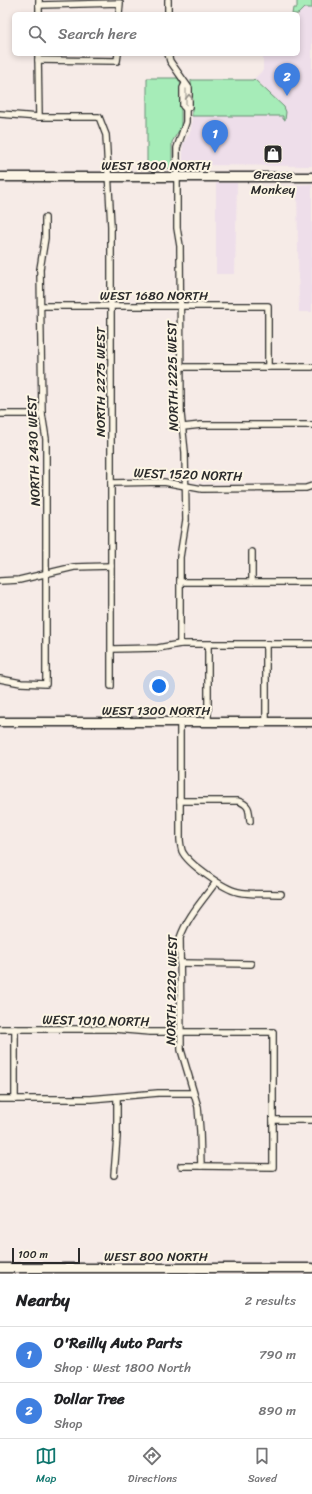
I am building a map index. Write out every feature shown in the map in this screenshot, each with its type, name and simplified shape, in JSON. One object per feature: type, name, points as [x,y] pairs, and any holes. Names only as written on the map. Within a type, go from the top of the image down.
[{"type":"street","points":[[168,0],[168,12]]},
{"type":"street","points":[[38,12],[39,2],[120,2],[119,12]]},
{"type":"street","points":[[0,114],[39,117],[38,57],[117,60],[118,56]]},
{"type":"street","name":"NORTH 2225 WEST","points":[[169,56],[170,61],[189,88],[189,107],[186,109],[186,122],[177,148],[177,228],[180,246],[181,306],[181,414],[185,452],[186,487],[186,520],[180,557],[180,644]]},
{"type":"street","name":"NORTH 2275 WEST","points":[[39,117],[99,117],[106,136],[111,226],[111,686]]},
{"type":"street","name":"WEST 1800 NORTH","points":[[0,176],[312,177]]},
{"type":"street","name":"NORTH 2430 WEST","points":[[0,679],[21,683],[46,684],[46,439],[42,414],[40,269],[45,238],[45,218]]},
{"type":"street","name":"WEST 1680 NORTH","points":[[41,306],[268,306],[268,367]]},
{"type":"street","points":[[181,366],[312,367]]},
{"type":"street","points":[[0,414],[42,414]]},
{"type":"street","points":[[183,427],[200,425],[312,424]]},
{"type":"street","name":"WEST 1520 NORTH","points":[[111,483],[164,482],[202,489],[306,488],[312,486]]},
{"type":"street","points":[[252,552],[252,582]]},
{"type":"street","points":[[0,581],[19,580],[46,572],[74,567],[111,566]]},
{"type":"street","points":[[180,582],[312,582]]},
{"type":"street","points":[[112,649],[158,648],[180,644],[312,644]]},
{"type":"street","points":[[266,644],[266,722]]},
{"type":"street","points":[[208,645],[208,722]]},
{"type":"street","name":"WEST 1300 NORTH","points":[[0,722],[312,722]]},
{"type":"street","points":[[180,722],[180,839],[182,851],[190,861],[222,886],[239,893],[281,894]]},
{"type":"street","points":[[180,801],[238,801],[245,804],[249,809],[250,821]]},
{"type":"street","name":"NORTH 2220 WEST","points":[[200,1166],[200,1118],[181,1050],[180,938],[183,928],[190,917],[216,882]]},
{"type":"street","points":[[180,962],[251,964]]},
{"type":"street","name":"WEST 1010 NORTH","points":[[0,1029],[114,1029],[150,1032],[274,1032],[273,1120]]},
{"type":"street","points":[[15,1029],[15,1099]]},
{"type":"street","points":[[0,1099],[92,1099],[158,1093],[193,1093]]},
{"type":"street","points":[[114,1175],[117,1137],[117,1097]]},
{"type":"street","points":[[181,1166],[273,1167],[273,1120],[312,1120]]},
{"type":"street","name":"WEST 800 NORTH","points":[[0,1268],[73,1271],[312,1268]]},
{"type":"shaded area","points":[[304,8],[312,8],[312,166],[183,165],[183,145],[191,130],[192,116],[283,116],[263,86],[254,79],[263,70],[263,56],[300,56],[300,12]]},
{"type":"shaded area","points":[[216,183],[237,183],[235,274],[216,274]]},
{"type":"shaded area","points":[[312,184],[312,312],[299,312],[297,185]]},
{"type":"green space","points":[[297,0],[312,0],[312,8],[304,8],[300,12],[292,12],[293,8],[297,8]]},
{"type":"green space","points":[[147,78],[178,78],[181,85],[181,127],[172,142],[172,168],[147,170]]},
{"type":"green space","points":[[254,79],[284,107],[286,112],[285,120],[283,119],[283,116],[192,116],[191,80]]},
{"type":"place","name":"Dollar Tree","points":[[287,96]]},
{"type":"place","name":"O'Reilly Auto Parts","points":[[215,153]]},
{"type":"place","name":"Grease Monkey","points":[[273,154]]}]
